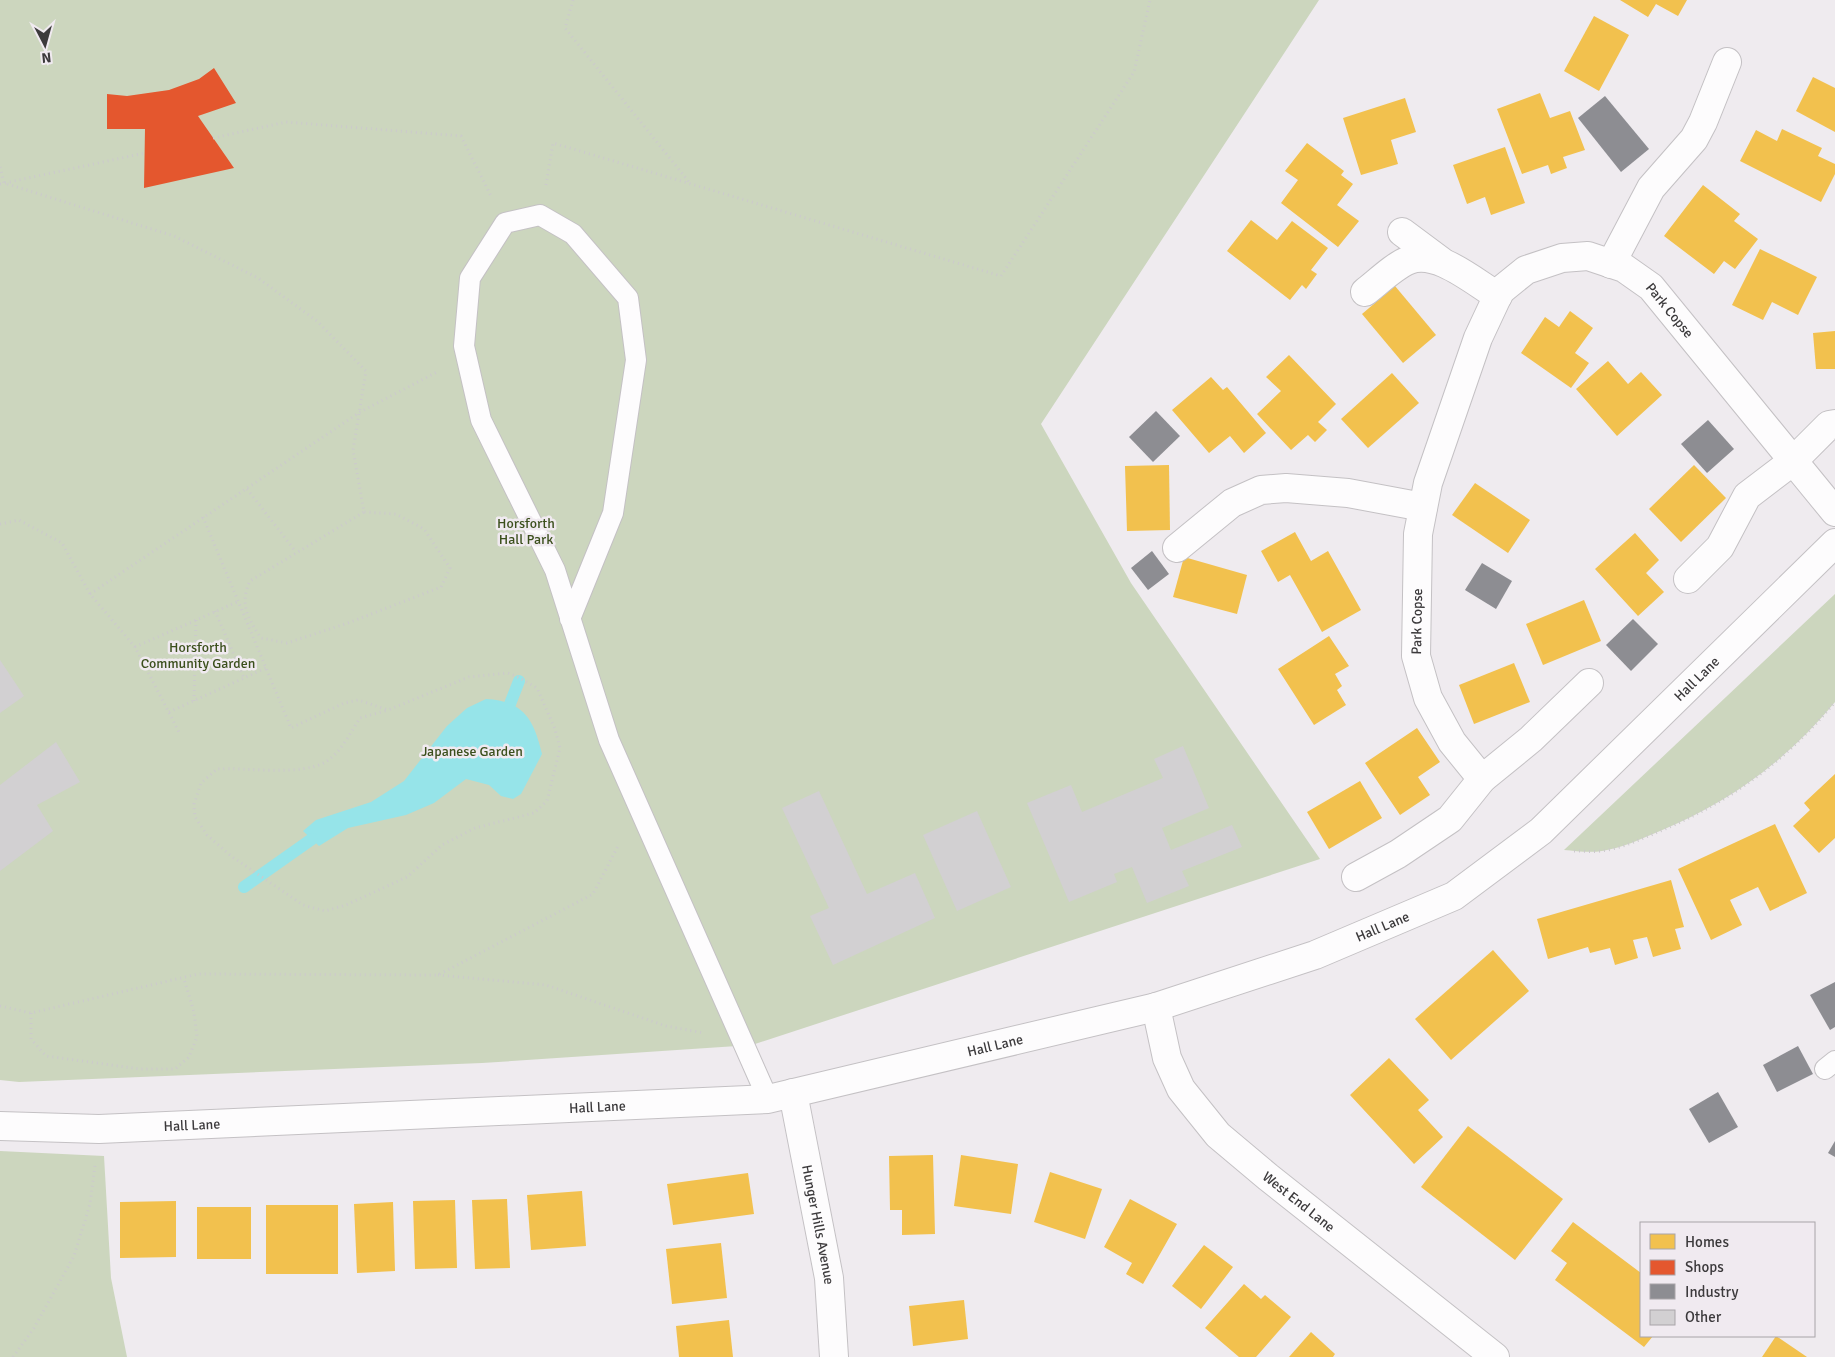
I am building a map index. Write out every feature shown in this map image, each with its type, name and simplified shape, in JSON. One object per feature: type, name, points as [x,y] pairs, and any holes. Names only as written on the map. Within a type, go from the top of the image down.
[{"type":"street","points":[[1611,264],[1650,188],[1694,139],[1728,62]]},
{"type":"street","points":[[1402,232],[1440,260],[1498,296]]},
{"type":"street","points":[[1365,292],[1408,260],[1425,256],[1440,260]]},
{"type":"street","name":"Park Copse","points":[[1482,779],[1452,742],[1428,698],[1416,656],[1418,534],[1428,483],[1478,338],[1500,291],[1526,270],[1562,258],[1588,256],[1624,268],[1652,287],[1835,512]]},
{"type":"street","points":[[1688,579],[1720,547],[1747,496],[1793,461],[1829,425],[1835,424]]},
{"type":"street","points":[[1178,548],[1232,503],[1261,490],[1286,488],[1348,493],[1424,507]]},
{"type":"street","name":"Hall Lane","points":[[0,1126],[99,1129],[780,1096],[1156,1007],[1315,955],[1454,896],[1541,830],[1835,543]]},
{"type":"street","points":[[1356,876],[1398,854],[1450,819],[1482,779],[1531,738],[1589,683]]},
{"type":"street","name":"West End Lane","points":[[1156,1007],[1167,1058],[1181,1089],[1218,1135],[1268,1177],[1495,1357]]},
{"type":"street","name":"Hunger Hills Avenue","points":[[780,1096],[829,1278],[834,1357]]},
{"type":"lane","points":[[570,618],[613,512],[636,360],[628,298],[573,234],[540,214],[505,223],[470,278],[464,346],[481,420],[555,570],[570,618],[609,740],[743,1040],[780,1096]]},
{"type":"path","points":[[573,0],[565,28],[690,184]]},
{"type":"path","points":[[540,214],[553,143],[1001,276],[1134,72],[1150,0]]},
{"type":"path","points":[[213,138],[286,122],[461,136],[505,223]]},
{"type":"path","points":[[2,184],[145,153]]},
{"type":"path","points":[[0,167],[2,184]]},
{"type":"path","points":[[2,184],[174,236],[258,278],[318,320],[366,371],[353,450],[364,512]]},
{"type":"path","points":[[90,594],[203,517],[247,490],[360,412],[466,357]]},
{"type":"path","points":[[247,490],[296,552]]},
{"type":"path","points":[[364,512],[396,514],[424,529],[450,568],[441,587],[348,623],[287,643],[262,638],[249,621],[243,595],[250,581],[364,512]]},
{"type":"path","points":[[203,517],[291,728],[344,703],[358,700],[388,710],[469,677],[508,673],[537,688],[555,728],[560,748],[547,801],[534,813],[475,828],[442,845],[407,877],[346,905],[325,911],[303,905],[207,835],[195,818],[194,804],[201,783],[217,769],[307,768],[320,764],[340,749],[360,718],[388,710]]},
{"type":"path","points":[[0,524],[19,520],[62,542],[90,594],[135,647],[180,734]]},
{"type":"path","points":[[135,647],[237,602]]},
{"type":"path","points":[[215,611],[244,678]]},
{"type":"path","points":[[194,702],[196,620]]},
{"type":"path","points":[[169,712],[266,668]]},
{"type":"path","points":[[1512,852],[1601,852],[1640,840],[1686,820],[1724,801],[1762,774],[1808,733],[1835,702]]},
{"type":"path","points":[[438,975],[593,894],[639,805]]},
{"type":"path","points":[[0,1006],[31,1013],[184,979],[198,974],[438,975],[546,986],[666,1026],[743,1040]]},
{"type":"path","points":[[31,1013],[30,1039],[46,1056],[140,1069],[175,1068],[189,1056],[198,1037],[194,1012],[184,979]]},
{"type":"path","points":[[14,1357],[34,1328],[74,1256],[90,1204],[99,1129]]},
{"type":"green space","name":"Horsforth Hall Park","points":[[0,0],[1319,0],[1041,424],[1131,583],[1320,859],[752,1045],[482,1063],[19,1082],[0,1080]]},
{"type":"green space","points":[[1835,594],[1835,702],[1797,743],[1755,778],[1686,820],[1639,840],[1609,850],[1583,852],[1564,850]]},
{"type":"green space","points":[[0,1151],[104,1156],[111,1278],[127,1357],[0,1357]]},
{"type":"water","points":[[486,699],[510,704],[518,708],[531,722],[535,731],[542,754],[521,794],[513,799],[501,796],[489,785],[466,779],[434,803],[406,815],[348,828],[319,846],[303,831],[316,820],[371,802],[404,781],[447,726],[467,708]]},
{"type":"building: Homes","points":[[1620,0],[1687,0],[1678,16],[1656,4],[1648,17]]},
{"type":"building: Homes","points":[[1594,16],[1629,35],[1599,91],[1564,71]]},
{"type":"building: Homes","points":[[1813,77],[1835,88],[1835,132],[1796,111]]},
{"type":"building: Homes","points":[[1540,93],[1550,118],[1570,111],[1585,150],[1563,157],[1567,168],[1551,174],[1548,165],[1522,174],[1497,109]]},
{"type":"building: Homes","points":[[1405,98],[1416,132],[1391,140],[1398,164],[1361,175],[1343,118]]},
{"type":"building: Homes","points":[[1782,129],[1822,148],[1818,156],[1835,164],[1835,174],[1821,202],[1740,161],[1756,130],[1777,141]]},
{"type":"building: Homes","points":[[1307,143],[1344,171],[1341,175],[1353,184],[1337,205],[1359,221],[1338,247],[1281,203],[1298,180],[1285,171]]},
{"type":"building: Homes","points":[[1505,147],[1525,203],[1491,215],[1485,197],[1467,204],[1453,165]]},
{"type":"building: Homes","points":[[1703,185],[1740,214],[1734,221],[1758,239],[1735,269],[1724,261],[1714,274],[1664,236]]},
{"type":"building: Homes","points":[[1251,220],[1277,240],[1292,221],[1328,248],[1311,270],[1317,274],[1306,289],[1302,285],[1290,300],[1227,251]]},
{"type":"building: Homes","points":[[1760,249],[1817,277],[1798,315],[1772,302],[1763,320],[1732,305]]},
{"type":"building: Homes","points":[[1395,286],[1436,335],[1403,363],[1362,314]]},
{"type":"building: Homes","points":[[1570,311],[1593,328],[1575,353],[1589,363],[1571,388],[1521,353],[1545,317],[1559,327]]},
{"type":"building: Homes","points":[[1835,331],[1835,369],[1816,369],[1813,333]]},
{"type":"building: Homes","points":[[1289,355],[1336,404],[1318,422],[1327,430],[1315,442],[1308,435],[1291,450],[1257,414],[1281,391],[1266,377]]},
{"type":"building: Homes","points":[[1608,361],[1628,384],[1641,372],[1662,395],[1617,436],[1576,389]]},
{"type":"building: Homes","points":[[1392,373],[1419,403],[1368,448],[1341,419]]},
{"type":"building: Homes","points":[[1211,377],[1223,390],[1227,387],[1266,433],[1244,453],[1230,436],[1209,453],[1172,410]]},
{"type":"building: Homes","points":[[1169,465],[1170,530],[1127,531],[1125,466]]},
{"type":"building: Homes","points":[[1694,465],[1726,498],[1681,542],[1649,509]]},
{"type":"building: Homes","points":[[1475,483],[1530,520],[1508,553],[1452,515]]},
{"type":"building: Homes","points":[[1295,532],[1311,561],[1328,551],[1361,610],[1322,632],[1290,575],[1278,582],[1261,551]]},
{"type":"building: Homes","points":[[1635,533],[1659,560],[1646,573],[1664,592],[1638,616],[1595,569]]},
{"type":"building: Homes","points":[[1184,557],[1247,575],[1237,614],[1173,597]]},
{"type":"building: Homes","points":[[1584,600],[1601,641],[1543,665],[1526,624]]},
{"type":"building: Homes","points":[[1329,636],[1349,666],[1335,674],[1342,686],[1337,690],[1346,705],[1314,725],[1278,669]]},
{"type":"building: Homes","points":[[1514,663],[1530,702],[1474,724],[1459,685]]},
{"type":"building: Homes","points":[[1417,728],[1440,762],[1418,777],[1430,795],[1400,815],[1365,763]]},
{"type":"building: Homes","points":[[1835,774],[1835,838],[1819,853],[1793,826],[1810,810],[1804,803]]},
{"type":"building: Homes","points":[[1360,781],[1382,818],[1329,849],[1307,812]]},
{"type":"building: Homes","points":[[1775,824],[1807,893],[1770,911],[1758,887],[1730,900],[1742,925],[1711,940],[1678,869]]},
{"type":"building: Homes","points":[[1671,880],[1684,927],[1675,929],[1681,949],[1653,957],[1647,937],[1633,940],[1638,958],[1615,965],[1610,948],[1590,953],[1588,947],[1548,959],[1537,919]]},
{"type":"building: Homes","points":[[1493,950],[1529,991],[1451,1060],[1415,1019]]},
{"type":"building: Homes","points":[[1389,1058],[1429,1100],[1418,1110],[1443,1137],[1414,1164],[1350,1095]]},
{"type":"building: Homes","points":[[1468,1126],[1563,1199],[1515,1260],[1421,1187]]},
{"type":"building: Homes","points":[[933,1155],[935,1234],[902,1235],[902,1210],[890,1210],[889,1156]]},
{"type":"building: Homes","points":[[961,1155],[1018,1164],[1011,1214],[954,1206]]},
{"type":"building: Homes","points":[[1050,1172],[1102,1189],[1085,1239],[1034,1222]]},
{"type":"building: Homes","points":[[748,1173],[754,1214],[673,1225],[667,1184]]},
{"type":"building: Homes","points":[[582,1191],[586,1246],[531,1250],[527,1195]]},
{"type":"building: Homes","points":[[507,1199],[510,1268],[475,1269],[472,1200]]},
{"type":"building: Homes","points":[[1130,1199],[1177,1224],[1143,1284],[1126,1274],[1132,1263],[1104,1247]]},
{"type":"building: Homes","points":[[455,1200],[457,1268],[415,1269],[413,1201]]},
{"type":"building: Homes","points":[[176,1201],[176,1257],[120,1258],[120,1202]]},
{"type":"building: Homes","points":[[393,1202],[395,1271],[357,1273],[354,1204]]},
{"type":"building: Homes","points":[[266,1205],[338,1205],[338,1274],[266,1274]]},
{"type":"building: Homes","points":[[197,1207],[251,1207],[251,1259],[197,1259]]},
{"type":"building: Homes","points":[[1573,1222],[1640,1272],[1640,1337],[1652,1337],[1644,1347],[1555,1280],[1567,1263],[1551,1251]]},
{"type":"building: Homes","points":[[721,1243],[727,1298],[672,1304],[666,1249]]},
{"type":"building: Homes","points":[[1204,1245],[1233,1267],[1201,1309],[1172,1286]]},
{"type":"building: Homes","points":[[1244,1284],[1261,1299],[1265,1295],[1291,1317],[1256,1357],[1239,1357],[1205,1328]]},
{"type":"building: Homes","points":[[964,1300],[968,1339],[913,1346],[909,1306]]},
{"type":"building: Homes","points":[[729,1320],[733,1357],[679,1357],[676,1326]]},
{"type":"building: Homes","points":[[1311,1332],[1335,1354],[1333,1357],[1289,1357]]},
{"type":"building: Homes","points":[[1775,1337],[1777,1337],[1807,1357],[1762,1357]]},
{"type":"building: Shops","points":[[214,68],[236,103],[198,116],[234,168],[144,188],[145,129],[107,129],[107,94],[127,96],[169,90],[199,79]]},
{"type":"building: Industry","points":[[1605,96],[1649,149],[1621,172],[1578,118]]},
{"type":"building: Industry","points":[[1156,411],[1180,436],[1153,462],[1129,437]]},
{"type":"building: Industry","points":[[1708,420],[1734,449],[1707,473],[1681,444]]},
{"type":"building: Industry","points":[[1152,551],[1169,574],[1148,590],[1131,568]]},
{"type":"building: Industry","points":[[1482,563],[1512,581],[1496,609],[1465,590]]},
{"type":"building: Industry","points":[[1633,619],[1658,644],[1631,671],[1606,645]]},
{"type":"building: Industry","points":[[1835,982],[1835,1027],[1830,1030],[1810,995]]},
{"type":"building: Industry","points":[[1798,1046],[1813,1074],[1777,1092],[1763,1065]]},
{"type":"building: Industry","points":[[1718,1092],[1738,1127],[1709,1143],[1689,1109]]},
{"type":"building: Industry","points":[[1835,1141],[1835,1157],[1828,1153]]},
{"type":"building: Other","points":[[0,660],[24,696],[0,713]]},
{"type":"building: Other","points":[[56,742],[80,782],[37,805],[53,831],[0,871],[0,785]]},
{"type":"building: Other","points":[[1183,746],[1209,808],[1162,828],[1171,850],[1232,825],[1242,847],[1182,871],[1189,886],[1147,903],[1132,867],[1114,874],[1117,882],[1069,902],[1027,803],[1071,785],[1082,812],[1163,778],[1154,759]]},
{"type":"building: Other","points":[[819,791],[867,894],[915,873],[935,918],[833,965],[810,916],[829,908],[782,808]]},
{"type":"building: Other","points":[[977,811],[1011,887],[957,911],[923,835]]},
{"type":"waterway","points":[[510,704],[519,681]]},
{"type":"waterway","points":[[244,887],[312,839]]},
{"type":"park label","name":"Horsforth Community Garden","points":[[198,656]]},
{"type":"park label","name":"Japanese Garden","points":[[472,751]]}]
